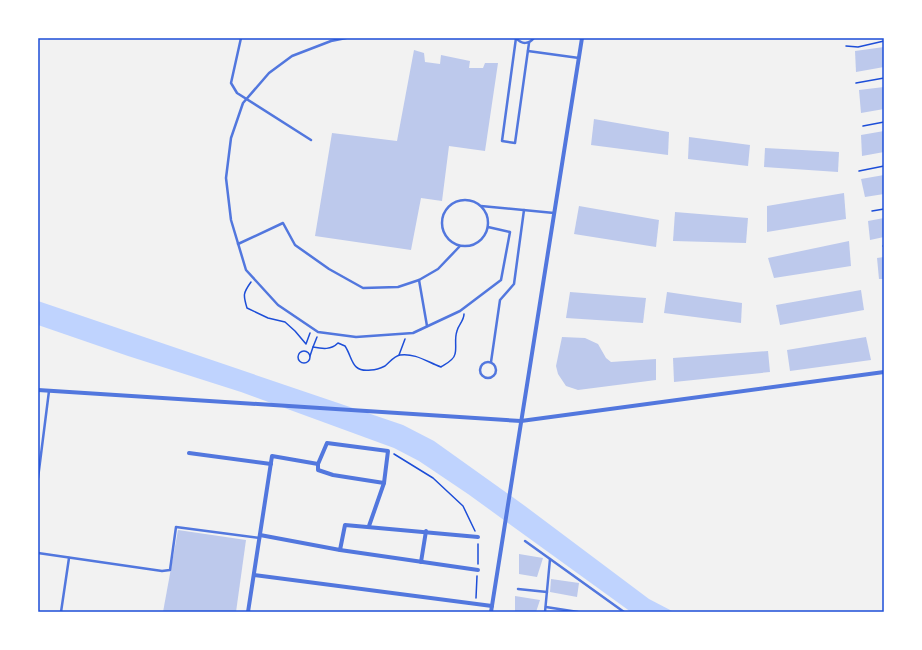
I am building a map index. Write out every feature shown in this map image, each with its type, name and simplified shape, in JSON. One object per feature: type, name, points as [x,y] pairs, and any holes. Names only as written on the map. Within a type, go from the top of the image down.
[{"type":"street","points":[[491,612],[582,38]]},
{"type":"street","points":[[38,390],[521,421],[884,372]]},
{"type":"street","points":[[369,526],[384,483],[388,451],[327,443],[318,464],[318,470],[333,475],[384,483]]},
{"type":"street","points":[[189,453],[271,464]]},
{"type":"street","points":[[248,612],[272,456],[318,464]]},
{"type":"street","points":[[340,550],[345,525],[426,531],[478,537]]},
{"type":"street","points":[[421,562],[426,531]]},
{"type":"street","points":[[260,537],[478,570]]},
{"type":"street","points":[[254,575],[492,606]]},
{"type":"lane","points":[[240,38],[231,83],[237,93],[311,140]]},
{"type":"lane","points":[[346,38],[331,41],[292,56],[269,73],[243,104],[231,138],[226,178],[231,220],[246,270],[278,305],[318,332],[356,337],[413,333],[463,308],[501,280],[510,232],[488,227]]},
{"type":"lane","points":[[529,43],[522,42],[516,38],[502,141],[515,143],[529,43],[534,38]]},
{"type":"lane","points":[[528,51],[579,58]]},
{"type":"lane","points":[[467,200],[481,206],[486,212],[488,227],[486,234],[475,245],[460,246],[447,238],[443,231],[443,216],[452,204],[467,200]]},
{"type":"lane","points":[[481,206],[554,213]]},
{"type":"lane","points":[[491,362],[500,300],[514,284],[524,210]]},
{"type":"lane","points":[[238,244],[283,223],[295,245],[329,269],[363,288],[398,287],[419,280],[438,269],[460,246]]},
{"type":"lane","points":[[419,280],[428,326]]},
{"type":"lane","points":[[491,362],[495,365],[496,372],[491,377],[486,377],[482,373],[481,368],[483,364],[491,362]]},
{"type":"lane","points":[[38,478],[49,391]]},
{"type":"lane","points":[[38,553],[162,571],[170,570],[176,527],[260,537]]},
{"type":"lane","points":[[525,541],[624,612]]},
{"type":"lane","points":[[61,612],[69,558]]},
{"type":"lane","points":[[545,612],[550,559]]},
{"type":"lane","points":[[518,589],[547,592]]},
{"type":"lane","points":[[546,607],[578,612]]},
{"type":"path","points":[[846,46],[858,47],[884,41]]},
{"type":"path","points":[[856,83],[884,78]]},
{"type":"path","points":[[863,126],[884,122]]},
{"type":"path","points":[[859,171],[884,166]]},
{"type":"path","points":[[872,211],[884,209]]},
{"type":"path","points":[[254,278],[244,291],[244,299],[247,308],[268,318],[285,322],[296,331],[306,344],[312,328]]},
{"type":"path","points":[[399,356],[420,357],[441,367],[452,360],[455,354],[457,330],[464,317],[463,308]]},
{"type":"path","points":[[310,356],[308,352],[302,351],[299,353],[298,359],[302,363],[306,363],[309,360],[318,332]]},
{"type":"path","points":[[313,347],[324,349],[334,347],[338,343],[345,346],[356,368],[365,371],[376,370],[385,366],[399,356],[407,333]]},
{"type":"path","points":[[388,451],[401,457],[434,478],[463,506],[478,537],[478,570],[475,604]]},
{"type":"water","points":[[38,301],[403,425],[434,441],[525,506],[649,599],[674,612],[631,612],[468,494],[419,461],[394,448],[241,392],[128,356],[38,325]]},
{"type":"building","points":[[884,47],[884,67],[856,72],[855,51]]},
{"type":"building","points":[[414,50],[424,53],[425,62],[440,64],[441,55],[470,61],[469,68],[483,68],[485,63],[498,63],[485,151],[449,146],[442,201],[421,198],[411,250],[315,236],[332,133],[397,141]]},
{"type":"building","points":[[884,87],[884,109],[861,113],[859,90]]},
{"type":"building","points":[[594,119],[669,132],[668,155],[591,145]]},
{"type":"building","points":[[884,131],[884,152],[862,156],[861,135]]},
{"type":"building","points":[[689,137],[750,145],[748,166],[688,159]]},
{"type":"building","points":[[765,148],[839,152],[838,172],[764,167]]},
{"type":"building","points":[[884,175],[884,194],[865,197],[861,179]]},
{"type":"building","points":[[844,193],[846,219],[767,232],[767,206]]},
{"type":"building","points":[[579,206],[659,220],[656,247],[574,234]]},
{"type":"building","points":[[675,212],[748,218],[746,243],[673,241]]},
{"type":"building","points":[[884,218],[884,237],[870,240],[868,221]]},
{"type":"building","points":[[849,241],[851,266],[774,278],[768,258]]},
{"type":"building","points":[[884,257],[884,279],[879,279],[877,258]]},
{"type":"building","points":[[861,290],[864,310],[780,325],[776,305]]},
{"type":"building","points":[[570,292],[646,298],[643,323],[566,318]]},
{"type":"building","points":[[667,292],[742,303],[741,323],[664,313]]},
{"type":"building","points":[[562,337],[585,338],[598,344],[606,358],[611,362],[656,359],[656,380],[578,390],[566,386],[558,374],[556,366]]},
{"type":"building","points":[[866,337],[871,360],[790,371],[787,350]]},
{"type":"building","points":[[768,351],[770,372],[674,382],[673,358]]},
{"type":"building","points":[[178,530],[246,540],[236,612],[163,612]]},
{"type":"building","points":[[519,554],[543,558],[537,577],[519,574]]},
{"type":"building","points":[[551,579],[579,583],[577,597],[550,592]]},
{"type":"building","points":[[515,596],[540,600],[536,612],[515,612]]}]
